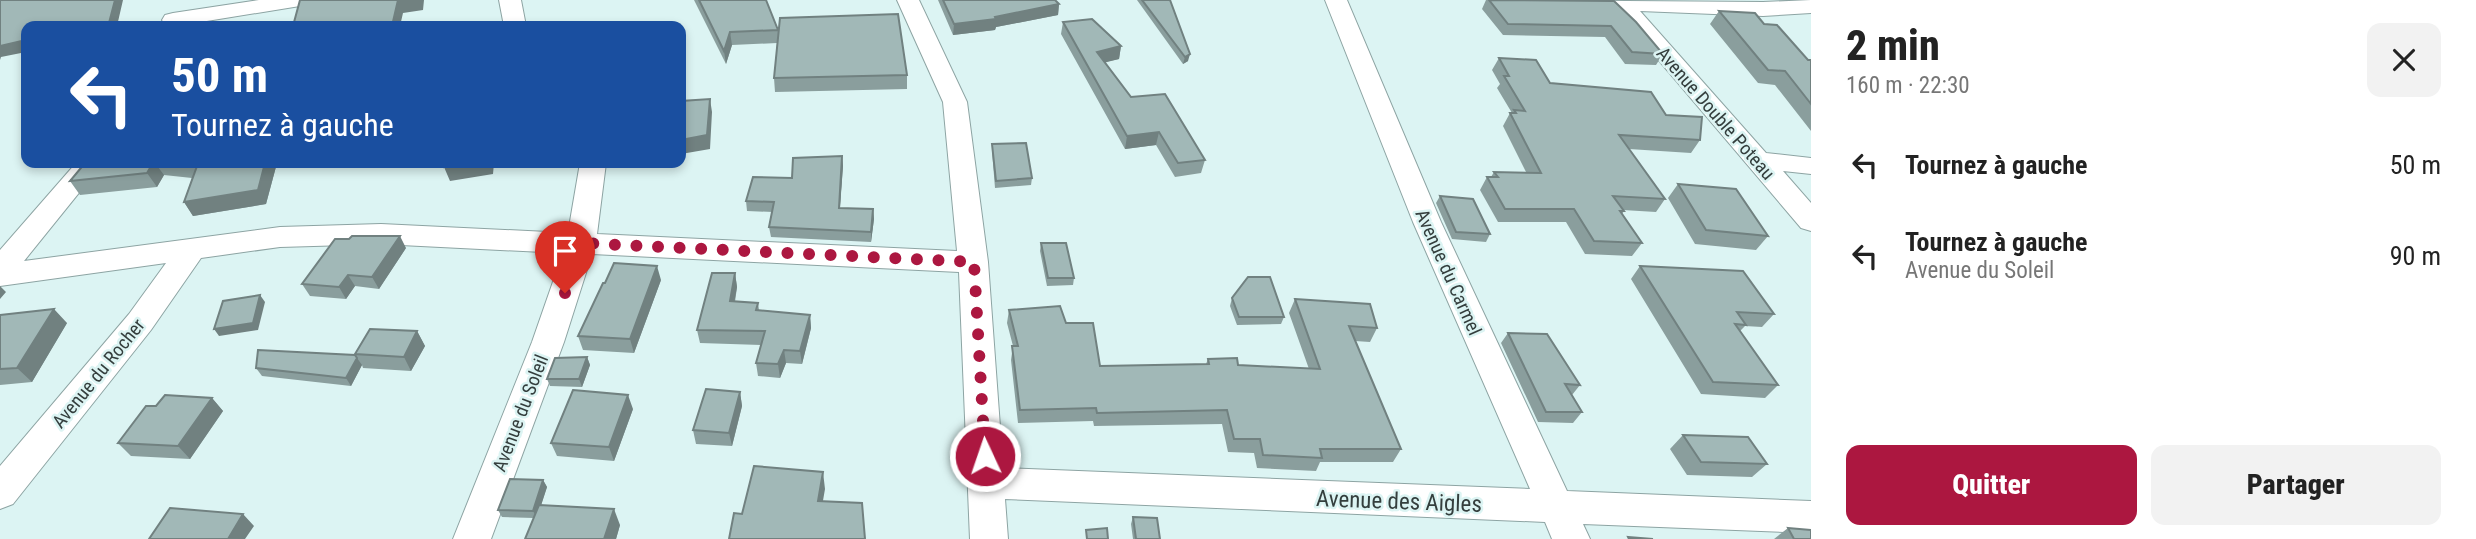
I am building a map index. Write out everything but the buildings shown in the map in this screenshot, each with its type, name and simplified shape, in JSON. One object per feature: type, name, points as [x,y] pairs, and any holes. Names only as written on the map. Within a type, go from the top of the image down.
[{"type":"street","points":[[174,15],[300,0]]},
{"type":"street","points":[[510,0],[514,21]]},
{"type":"street","points":[[908,0],[954,103],[974,262],[989,539]]},
{"type":"street","name":"Avenue du Carmel","points":[[1336,0],[1397,154],[1564,523]]},
{"type":"street","points":[[1501,0],[1763,9],[1811,6]]},
{"type":"street","name":"Avenue Double Poteau","points":[[1604,3],[1756,160],[1811,221]]},
{"type":"street","points":[[1756,160],[1811,166]]},
{"type":"street","points":[[0,273],[86,168]]},
{"type":"street","name":"Avenue du Soleil","points":[[472,539],[548,342],[581,243],[592,168]]},
{"type":"street","points":[[0,273],[280,237],[381,234],[974,262]]},
{"type":"street","name":"Avenue du Rocher","points":[[0,493],[140,322],[191,250]]},
{"type":"street","name":"Avenue des Aigles","points":[[987,483],[1564,523],[1811,517]]},
{"type":"route","points":[[565,293],[581,243],[974,262],[985,456]]}]
